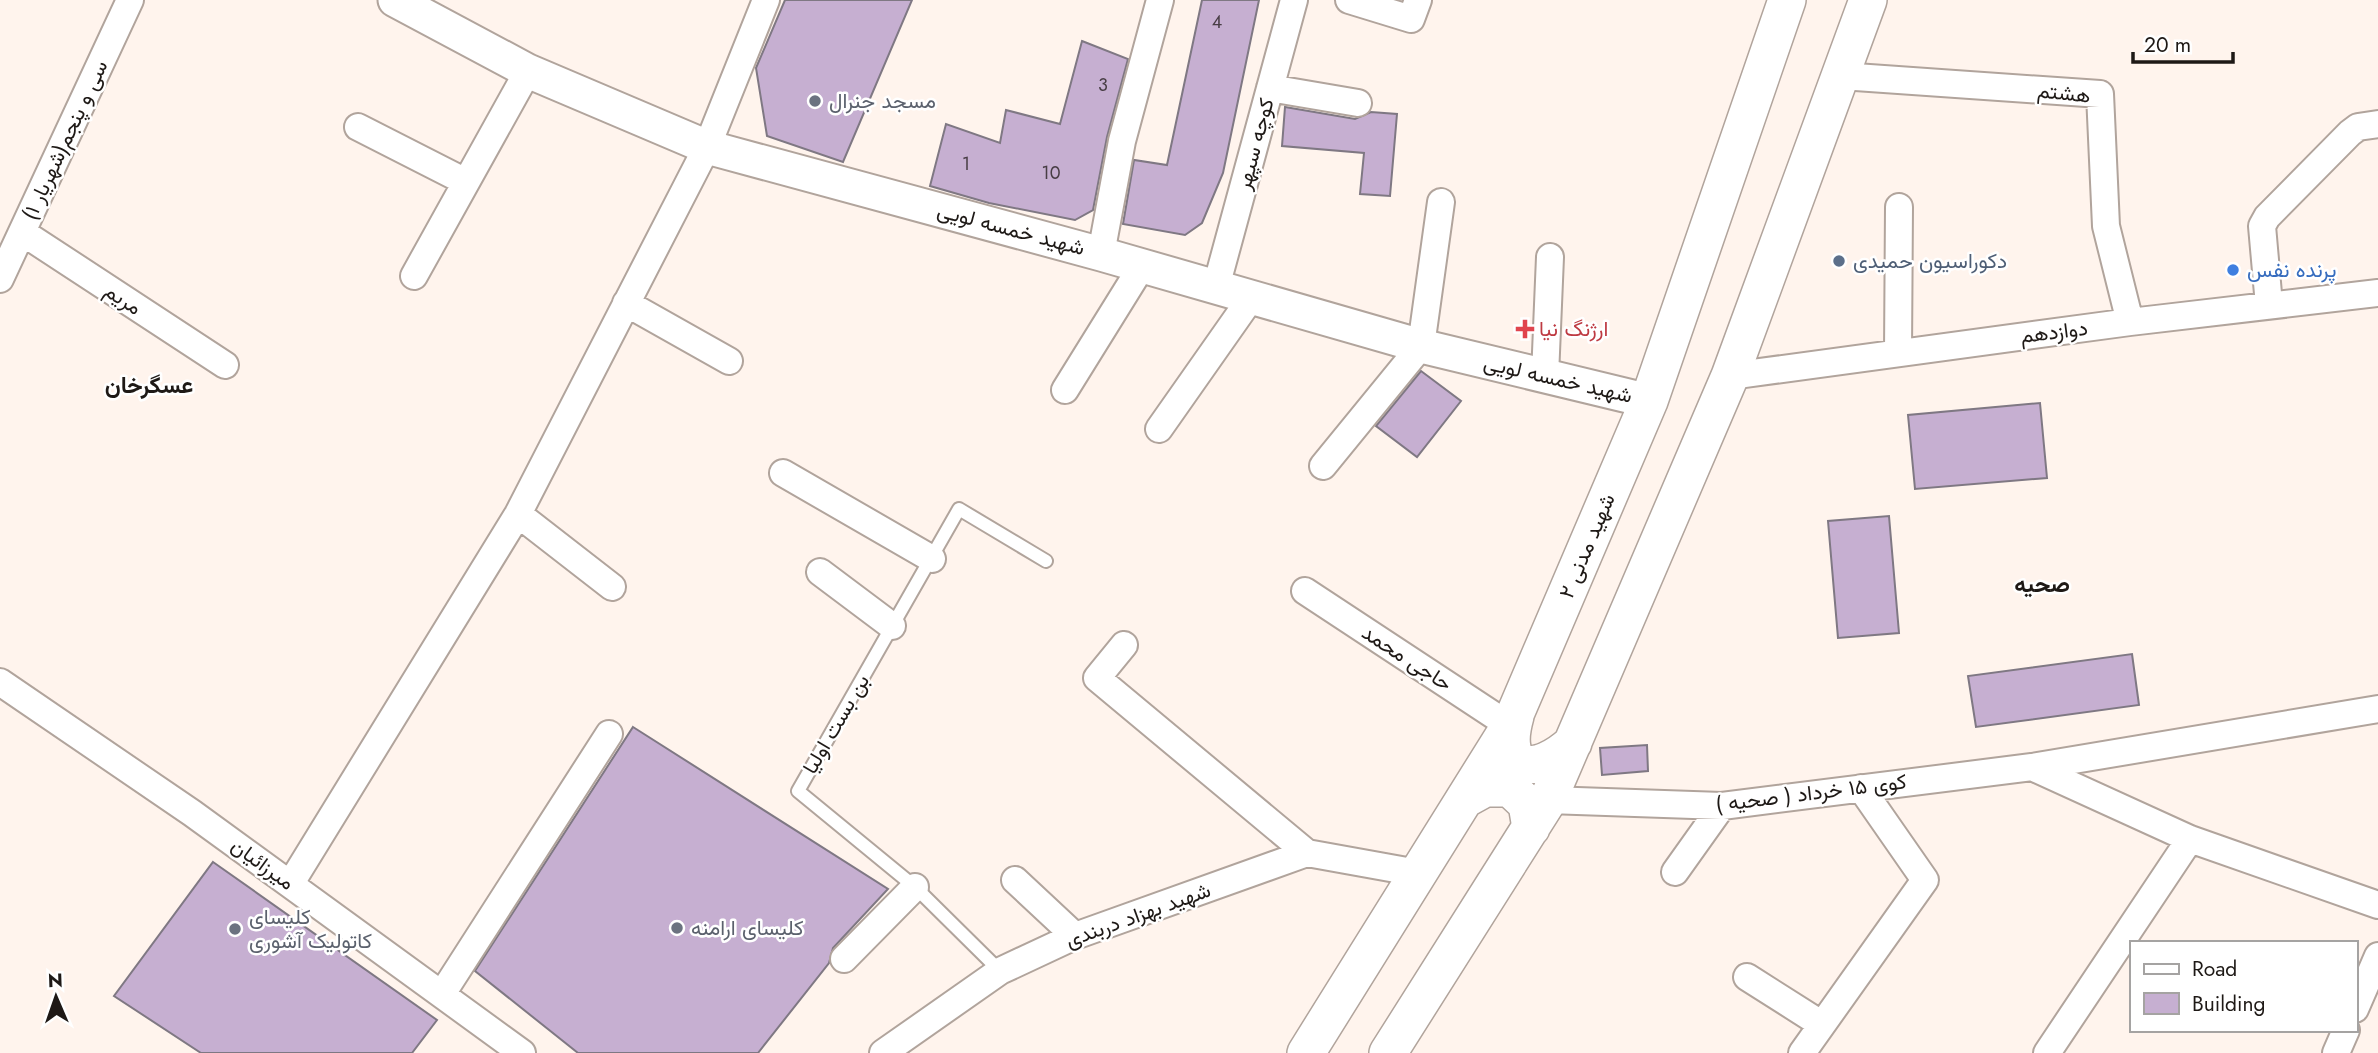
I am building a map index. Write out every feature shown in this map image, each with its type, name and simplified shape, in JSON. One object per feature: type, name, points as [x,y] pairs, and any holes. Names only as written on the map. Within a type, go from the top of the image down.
[{"type":"main road","name":"شهید مدنی ۲","points":[[1306,1053],[1513,719],[1649,401],[1787,0]]},
{"type":"main road","points":[[1388,1053],[1539,814],[1573,743],[1730,376],[1868,0]]},
{"type":"main road","points":[[1513,719],[1509,745],[1514,758],[1520,763],[1539,764],[1562,753],[1573,743]]},
{"type":"main road","points":[[1465,799],[1485,788],[1510,788],[1539,814]]},
{"type":"street","name":"سی و پنجم(شهریار ۱)","points":[[0,279],[130,0]]},
{"type":"street","name":"شهید خمسه لویی","points":[[395,0],[528,71],[707,147],[1142,265],[1421,346],[1649,401]]},
{"type":"street","points":[[291,883],[518,514],[707,147],[766,0]]},
{"type":"street","points":[[1101,254],[1122,141],[1160,0]]},
{"type":"street","name":"کوچه سپهر","points":[[1216,287],[1294,0]]},
{"type":"street","points":[[1349,0],[1410,19],[1418,0]]},
{"type":"street","points":[[414,276],[528,71]]},
{"type":"street","name":"هشتم","points":[[1841,76],[2100,94],[2106,226],[2130,322]]},
{"type":"street","points":[[1270,88],[1358,103]]},
{"type":"street","points":[[2269,305],[2261,240],[2267,217],[2350,133],[2358,127],[2378,124]]},
{"type":"street","points":[[358,127],[466,182]]},
{"type":"street","points":[[1323,466],[1421,346],[1441,202]]},
{"type":"street","points":[[1898,352],[1899,207]]},
{"type":"street","name":"مریم","points":[[22,232],[225,365]]},
{"type":"street","points":[[1545,376],[1550,257]]},
{"type":"street","points":[[1065,390],[1142,265]]},
{"type":"street","name":"دوازدهم","points":[[1730,376],[2130,322],[2378,293]]},
{"type":"street","points":[[1159,429],[1251,298]]},
{"type":"street","points":[[626,303],[729,361]]},
{"type":"street","points":[[783,473],[932,559]]},
{"type":"street","points":[[518,514],[611,587]]},
{"type":"street","points":[[820,572],[892,626]]},
{"type":"street","name":"حاجی محمد","points":[[1305,591],[1513,719]]},
{"type":"street","points":[[1124,645],[1097,678],[1307,853]]},
{"type":"street","name":"میرزائیان","points":[[0,682],[291,883],[522,1053]]},
{"type":"street","name":"کوی ۱۵ خرداد ( صحیه )","points":[[1539,814],[1722,806],[2032,767],[2378,709]]},
{"type":"street","points":[[442,994],[609,734]]},
{"type":"street","points":[[2032,767],[2190,839],[2378,905]]},
{"type":"street","points":[[1802,1053],[1925,880],[1861,788]]},
{"type":"street","points":[[1675,872],[1722,806]]},
{"type":"street","points":[[2047,1053],[2190,839]]},
{"type":"street","name":"شهید بهزاد دربندی","points":[[883,1053],[1000,971],[1075,936],[1307,853],[1418,873]]},
{"type":"street","points":[[1016,880],[1075,936]]},
{"type":"street","points":[[844,959],[915,887]]},
{"type":"street","points":[[2357,1004],[2378,956]]},
{"type":"street","points":[[1747,977],[1821,1024]]},
{"type":"street","points":[[2336,1053],[2345,1032]]},
{"type":"lane","name":"بن بست اولیا","points":[[1000,971],[915,887],[797,791],[959,509],[1046,561]]},
{"type":"building","name":"مسجد جنرال","points":[[785,0],[912,0],[843,162],[767,136],[756,68]]},
{"type":"building","points":[[1202,0],[1259,0],[1223,173],[1202,223],[1185,235],[1123,224],[1134,160],[1167,165]]},
{"type":"building","points":[[1082,41],[1128,59],[1107,137],[1093,210],[1075,220],[989,203],[930,186],[946,124],[1000,143],[1006,110],[1060,124]]},
{"type":"building","points":[[1285,107],[1355,119],[1371,112],[1397,114],[1390,196],[1360,194],[1364,153],[1282,146]]},
{"type":"building","points":[[1421,371],[1461,401],[1417,457],[1376,426]]},
{"type":"building","points":[[2040,403],[2047,478],[1915,489],[1908,415]]},
{"type":"building","points":[[1889,516],[1899,633],[1838,638],[1828,521]]},
{"type":"building","points":[[2132,654],[2139,705],[1976,727],[1968,676]]},
{"type":"building","name":"کلیسای ارامنه","points":[[633,727],[888,889],[833,948],[829,963],[758,1053],[578,1053],[475,971]]},
{"type":"building","points":[[1647,745],[1648,771],[1602,775],[1600,748]]},
{"type":"building","name":"کلیسای کاتولیک آشوری","points":[[213,862],[437,1020],[412,1053],[201,1053],[114,996]]},
{"type":"place","name":"مسجد جنرال","points":[[815,101]]},
{"type":"place","name":"دکوراسیون حمیدی","points":[[1839,261]]},
{"type":"place","name":"پرنده نفس","points":[[2233,270]]},
{"type":"place","name":"ارژنگ نیا","points":[[1525,329]]},
{"type":"place","name":"کلیسای ارامنه","points":[[677,928]]},
{"type":"place","name":"کلیسای کاتولیک آشوری","points":[[235,929]]},
{"type":"district","name":"عسگرخان","points":[[149,385]]},
{"type":"district","name":"صحیه","points":[[2042,584]]}]
